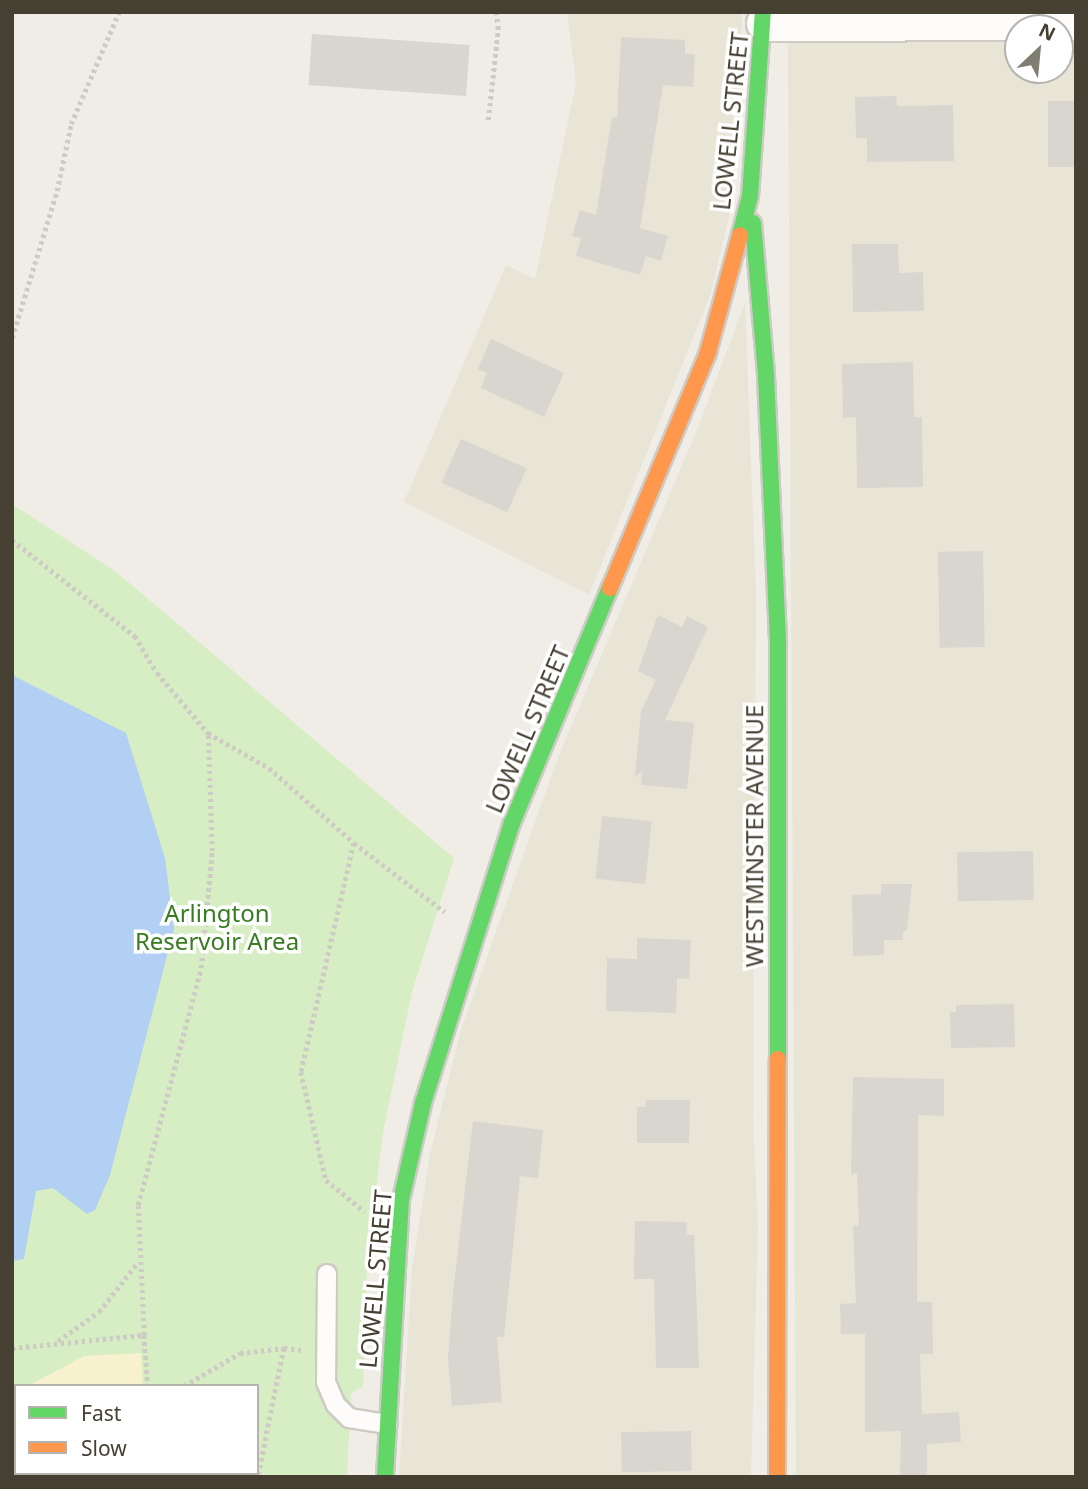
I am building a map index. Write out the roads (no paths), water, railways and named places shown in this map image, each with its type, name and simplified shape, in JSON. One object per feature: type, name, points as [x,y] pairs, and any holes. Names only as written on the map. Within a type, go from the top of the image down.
[{"type":"main road","name":"LOWELL STREET","points":[[385,1477],[401,1200],[423,1103],[508,836],[708,352],[750,196],[764,18]]},
{"type":"main road","name":"WESTMINSTER AVENUE","points":[[750,196],[766,376],[778,645],[777,1477]]},
{"type":"street","points":[[764,18],[1076,22]]},
{"type":"lane","points":[[327,1273],[326,1382],[336,1405],[349,1418],[387,1424]]},
{"type":"water","points":[[12,675],[126,733],[165,858],[174,929],[110,1175],[95,1210],[87,1214],[53,1188],[36,1191],[24,1259],[12,1261]]},
{"type":"water","points":[[12,1391],[14,1475],[47,1477],[12,1477]]},
{"type":"park label","name":"Arlington Reservoir Area","points":[[217,927]]}]
